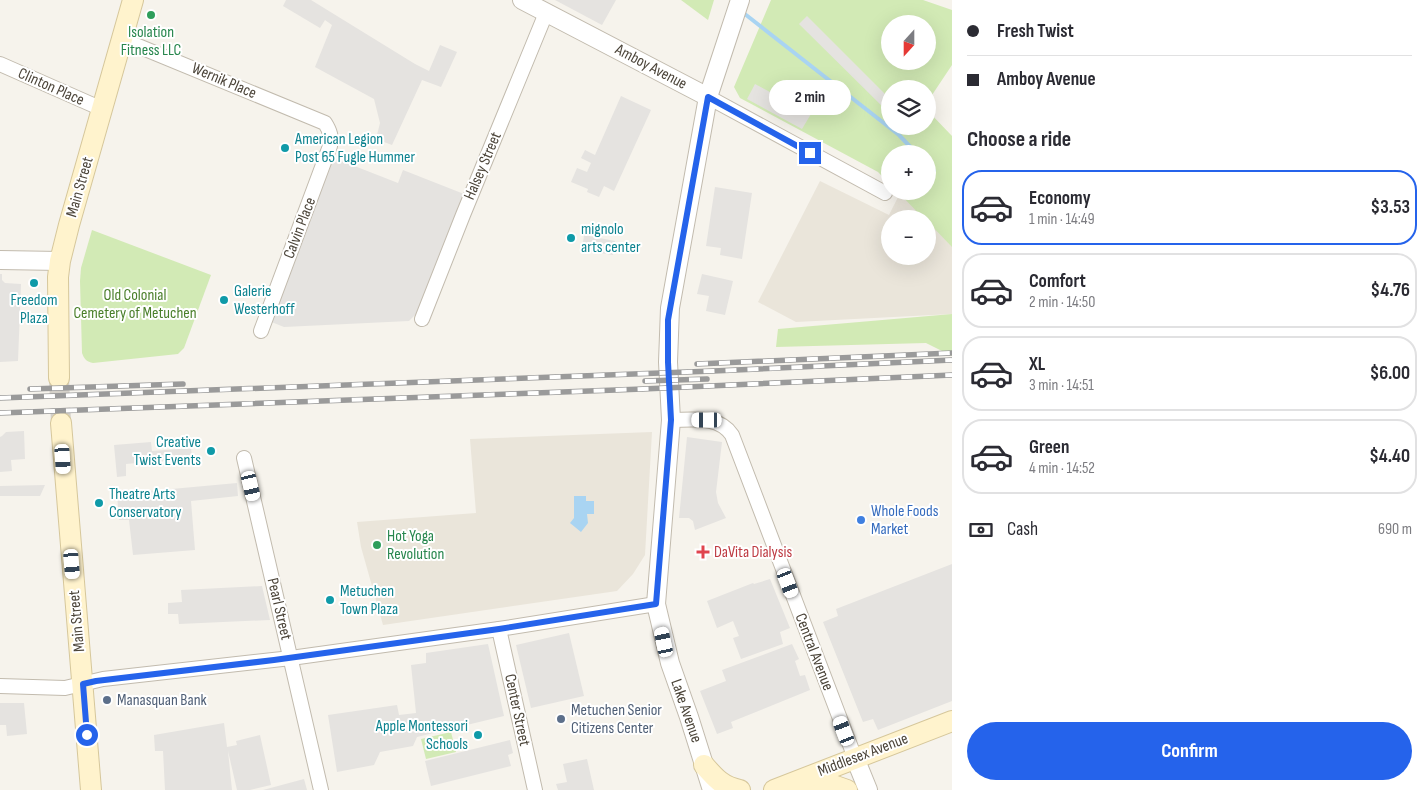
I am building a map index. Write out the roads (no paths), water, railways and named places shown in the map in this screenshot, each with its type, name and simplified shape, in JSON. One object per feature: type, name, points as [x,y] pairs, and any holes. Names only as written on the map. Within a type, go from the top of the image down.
[{"type":"main road","name":"Main Street","points":[[59,378],[58,277],[60,261],[133,0]]},
{"type":"main road","name":"Main Street","points":[[61,423],[91,790]]},
{"type":"main road","name":"Middlesex Avenue","points":[[774,790],[952,721]]},
{"type":"main road","points":[[704,765],[726,786],[740,790]]},
{"type":"main road","points":[[800,780],[830,784],[847,790]]},
{"type":"street","name":"Amboy Avenue","points":[[522,0],[708,97],[881,191]]},
{"type":"street","name":"Lake Avenue","points":[[712,790],[670,663],[656,604],[671,420],[668,362],[670,308],[708,97],[740,0]]},
{"type":"street","name":"Halsey Street","points":[[422,319],[462,215],[546,13]]},
{"type":"street","name":"Wernik Place","points":[[121,39],[325,123]]},
{"type":"street","name":"Clinton Place","points":[[0,64],[102,109]]},
{"type":"street","name":"Calvin Place","points":[[261,331],[330,146],[331,135],[325,123]]},
{"type":"street","points":[[0,260],[60,261]]},
{"type":"street","name":"Central Avenue","points":[[671,420],[714,421],[724,426],[732,435],[854,758],[868,790]]},
{"type":"street","name":"Pearl Street","points":[[244,458],[321,790]]},
{"type":"street","points":[[0,686],[66,688],[103,679],[291,658],[499,629],[656,604]]},
{"type":"street","name":"Center Street","points":[[499,629],[535,790]]},
{"type":"water","points":[[574,496],[586,496],[586,501],[594,501],[594,514],[587,514],[588,523],[581,532],[570,523],[574,518]]},
{"type":"waterway","points":[[741,11],[899,135],[908,145]]},
{"type":"tunnel","points":[[59,378],[61,423]]},
{"type":"railway","points":[[697,364],[952,353]]},
{"type":"railway","points":[[0,398],[952,360]]},
{"type":"railway","points":[[0,413],[643,389],[952,375]]},
{"type":"railway","points":[[645,381],[707,379]]},
{"type":"railway","points":[[30,389],[183,384]]},
{"type":"place","name":"Isolation Fitness LLC","points":[[151,15]]},
{"type":"place","name":"American Legion Post 65 Fugle Hummer","points":[[285,148]]},
{"type":"place","name":"mignolo arts center","points":[[571,238]]},
{"type":"place","name":"Freedom Plaza","points":[[34,283]]},
{"type":"place","name":"Galerie Westerhoff","points":[[224,300]]},
{"type":"place","name":"Creative Twist Events","points":[[211,451]]},
{"type":"place","name":"Theatre Arts Conservatory","points":[[99,503]]},
{"type":"place","name":"Whole Foods Market","points":[[861,520]]},
{"type":"place","name":"Hot Yoga Revolution","points":[[377,545]]},
{"type":"place","name":"DaVita Dialysis","points":[[703,552]]},
{"type":"place","name":"Metuchen Town Plaza","points":[[330,600]]},
{"type":"place","name":"Manasquan Bank","points":[[107,700]]},
{"type":"place","name":"Metuchen Senior Citizens Center","points":[[561,719]]},
{"type":"place","name":"Apple Montessori Schools","points":[[478,735]]},
{"type":"park label","name":"Old Colonial Cemetery of Metuchen","points":[[135,304]]}]
